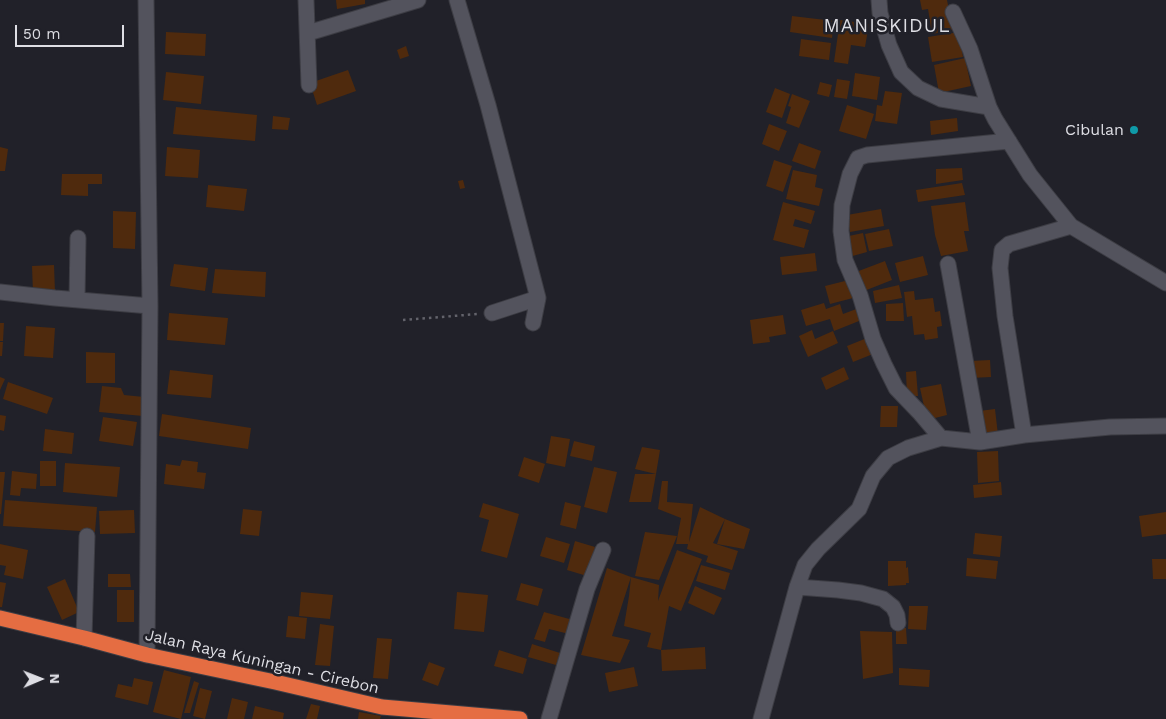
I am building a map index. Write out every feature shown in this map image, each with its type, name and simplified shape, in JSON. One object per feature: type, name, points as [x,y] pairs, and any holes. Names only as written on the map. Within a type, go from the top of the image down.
[{"type":"highway","name":"Jalan Raya Kuningan - Cirebon","points":[[0,618],[147,655],[382,707],[520,719]]},
{"type":"street","points":[[146,0],[150,306],[147,655]]},
{"type":"street","points":[[306,0],[309,85]]},
{"type":"street","points":[[308,34],[418,0]]},
{"type":"street","points":[[457,0],[488,106],[538,298],[533,323]]},
{"type":"street","points":[[880,0],[880,13],[889,45],[902,72],[918,88],[941,100],[989,107]]},
{"type":"street","points":[[953,12],[970,49],[989,107],[1030,175],[1071,226],[1166,283]]},
{"type":"street","points":[[941,438],[896,388],[876,348],[860,295],[845,260],[841,231],[842,205],[850,174],[858,158],[866,155],[1009,141]]},
{"type":"street","points":[[1024,435],[1005,316],[1000,268],[1002,250],[1009,244],[1071,226]]},
{"type":"street","points":[[77,300],[78,238]]},
{"type":"street","points":[[948,264],[980,442]]},
{"type":"street","points":[[0,292],[150,306]]},
{"type":"street","points":[[492,312],[538,298]]},
{"type":"street","points":[[761,719],[797,587],[805,565],[858,508],[873,476],[888,458],[908,448],[941,438],[980,442],[1024,435],[1110,427],[1166,427]]},
{"type":"street","points":[[84,638],[88,536]]},
{"type":"street","points":[[549,719],[587,589],[603,550]]},
{"type":"street","points":[[797,587],[838,590],[883,598],[893,607],[898,623]]},
{"type":"path","points":[[403,320],[492,312]]},
{"type":"building","points":[[336,0],[365,0],[365,4],[337,9]]},
{"type":"building","points":[[920,0],[947,0],[953,30],[932,34],[928,9],[922,10]]},
{"type":"building","points":[[792,16],[834,21],[832,38],[790,32]]},
{"type":"building","points":[[840,20],[869,24],[865,47],[851,45],[848,64],[834,62]]},
{"type":"building","points":[[166,32],[206,34],[205,56],[165,54]]},
{"type":"building","points":[[959,32],[963,57],[932,62],[928,37]]},
{"type":"building","points":[[801,39],[831,43],[829,60],[799,56]]},
{"type":"building","points":[[406,46],[409,56],[400,59],[397,50]]},
{"type":"building","points":[[965,58],[971,86],[939,93],[934,65]]},
{"type":"building","points":[[348,70],[356,91],[317,105],[310,83]]},
{"type":"building","points":[[166,72],[204,76],[201,104],[163,100]]},
{"type":"building","points":[[855,73],[880,77],[877,100],[852,96]]},
{"type":"building","points":[[837,79],[850,81],[847,99],[834,97]]},
{"type":"building","points":[[820,82],[832,85],[829,97],[817,94]]},
{"type":"building","points":[[775,88],[790,94],[782,118],[766,112]]},
{"type":"building","points":[[885,91],[902,93],[897,124],[875,121],[877,105],[882,106]]},
{"type":"building","points":[[792,94],[810,101],[799,128],[786,123],[791,107],[788,106]]},
{"type":"building","points":[[847,105],[874,114],[866,139],[839,131]]},
{"type":"building","points":[[176,107],[257,115],[255,141],[173,134]]},
{"type":"building","points":[[273,116],[290,118],[288,130],[272,129]]},
{"type":"building","points":[[957,118],[958,131],[931,135],[930,121]]},
{"type":"building","points":[[769,124],[787,131],[779,151],[762,144]]},
{"type":"building","points":[[799,143],[821,151],[815,169],[792,161]]},
{"type":"building","points":[[0,147],[8,149],[5,171],[0,171]]},
{"type":"building","points":[[167,147],[200,150],[198,178],[165,176]]},
{"type":"building","points":[[774,160],[792,166],[783,192],[766,186]]},
{"type":"building","points":[[962,168],[963,180],[936,184],[936,169]]},
{"type":"building","points":[[793,170],[817,175],[815,187],[823,189],[819,206],[786,199]]},
{"type":"building","points":[[62,174],[102,174],[102,184],[88,184],[88,196],[61,195]]},
{"type":"building","points":[[463,180],[465,188],[460,189],[458,181]]},
{"type":"building","points":[[962,183],[965,195],[918,202],[916,190]]},
{"type":"building","points":[[208,185],[247,189],[244,211],[206,207]]},
{"type":"building","points":[[783,202],[815,211],[811,224],[795,219],[793,226],[809,230],[804,248],[773,240]]},
{"type":"building","points":[[965,202],[969,231],[964,231],[968,251],[941,256],[935,235],[931,206]]},
{"type":"building","points":[[881,209],[884,226],[850,232],[847,215]]},
{"type":"building","points":[[113,211],[136,212],[135,249],[113,248]]},
{"type":"building","points":[[889,229],[893,246],[869,251],[865,234]]},
{"type":"building","points":[[863,233],[867,252],[849,257],[844,237]]},
{"type":"building","points":[[815,253],[817,271],[782,275],[780,257]]},
{"type":"building","points":[[923,256],[928,275],[900,282],[895,263]]},
{"type":"building","points":[[885,261],[892,280],[864,291],[856,272]]},
{"type":"building","points":[[174,264],[208,268],[205,291],[170,286]]},
{"type":"building","points":[[54,265],[55,292],[33,293],[32,266]]},
{"type":"building","points":[[215,269],[266,272],[265,297],[212,293]]},
{"type":"building","points":[[849,280],[853,298],[830,304],[825,286]]},
{"type":"building","points":[[899,285],[902,298],[875,303],[873,291]]},
{"type":"building","points":[[914,291],[915,300],[933,298],[935,312],[940,311],[942,326],[937,327],[938,338],[925,340],[924,334],[914,335],[912,316],[907,317],[904,292]]},
{"type":"building","points":[[824,303],[826,309],[840,304],[843,314],[859,308],[864,319],[834,331],[830,319],[806,326],[801,310]]},
{"type":"building","points":[[903,303],[904,321],[886,321],[886,304]]},
{"type":"building","points":[[169,313],[228,318],[225,345],[167,340]]},
{"type":"building","points":[[783,315],[786,334],[769,337],[770,342],[753,344],[750,320]]},
{"type":"building","points":[[0,323],[4,323],[3,341],[0,341]]},
{"type":"building","points":[[26,326],[55,328],[53,358],[24,356]]},
{"type":"building","points":[[812,330],[815,339],[833,331],[838,343],[808,357],[799,336]]},
{"type":"building","points":[[867,338],[873,354],[853,362],[847,346]]},
{"type":"building","points":[[0,342],[3,342],[2,356],[0,356]]},
{"type":"building","points":[[86,352],[115,353],[115,383],[86,383]]},
{"type":"building","points":[[990,360],[991,377],[971,378],[970,361]]},
{"type":"building","points":[[844,367],[849,379],[826,390],[821,378]]},
{"type":"building","points":[[170,370],[213,375],[211,398],[167,394]]},
{"type":"building","points":[[916,371],[918,396],[907,396],[906,372]]},
{"type":"building","points":[[0,377],[5,379],[0,390]]},
{"type":"building","points":[[8,382],[53,398],[47,414],[3,399]]},
{"type":"building","points":[[941,384],[947,415],[927,420],[920,388]]},
{"type":"building","points":[[102,386],[121,388],[124,395],[144,397],[143,416],[99,412]]},
{"type":"building","points":[[881,406],[898,406],[897,427],[880,427]]},
{"type":"building","points":[[995,409],[998,435],[982,437],[979,411]]},
{"type":"building","points":[[162,414],[251,428],[248,449],[159,436]]},
{"type":"building","points":[[0,415],[6,416],[4,431],[0,430]]},
{"type":"building","points":[[103,417],[137,422],[133,446],[99,441]]},
{"type":"building","points":[[45,429],[74,433],[72,454],[43,451]]},
{"type":"building","points":[[551,436],[570,439],[565,467],[546,463]]},
{"type":"building","points":[[574,441],[595,446],[592,461],[570,456]]},
{"type":"building","points":[[642,447],[660,450],[656,474],[635,469]]},
{"type":"building","points":[[998,451],[999,481],[978,483],[977,452]]},
{"type":"building","points":[[524,457],[545,464],[539,483],[518,476]]},
{"type":"building","points":[[182,460],[198,462],[197,472],[206,473],[204,489],[164,484],[166,464],[180,466]]},
{"type":"building","points":[[40,461],[56,461],[56,486],[40,486]]},
{"type":"building","points":[[65,463],[120,467],[117,497],[63,492]]},
{"type":"building","points":[[594,467],[617,472],[607,513],[584,507]]},
{"type":"building","points":[[12,471],[37,474],[36,489],[21,488],[20,496],[10,495]]},
{"type":"building","points":[[0,472],[5,472],[1,514],[0,514]]},
{"type":"building","points":[[635,474],[656,474],[651,502],[629,502]]},
{"type":"building","points":[[662,481],[668,481],[667,502],[693,504],[689,542],[700,507],[725,519],[713,543],[738,551],[732,570],[706,562],[708,556],[687,549],[688,544],[676,544],[681,518],[658,509]]},
{"type":"building","points":[[1001,482],[1002,495],[974,498],[973,485]]},
{"type":"building","points":[[5,500],[97,507],[95,532],[3,526]]},
{"type":"building","points":[[565,502],[581,506],[576,529],[560,525]]},
{"type":"building","points":[[483,503],[519,514],[507,558],[481,551],[489,520],[479,517]]},
{"type":"building","points":[[243,509],[262,511],[259,536],[240,534]]},
{"type":"building","points":[[134,510],[135,533],[100,534],[99,511]]},
{"type":"building","points":[[1166,512],[1166,534],[1142,537],[1139,516]]},
{"type":"building","points":[[725,519],[750,529],[744,549],[717,544]]},
{"type":"building","points":[[645,532],[677,536],[659,580],[635,576]]},
{"type":"building","points":[[975,533],[1002,536],[1000,557],[973,554]]},
{"type":"building","points":[[546,537],[570,544],[564,563],[540,556]]},
{"type":"building","points":[[575,541],[595,547],[587,576],[567,570]]},
{"type":"building","points":[[0,544],[28,550],[23,579],[4,575],[6,566],[0,565]]},
{"type":"building","points":[[677,550],[702,559],[681,611],[669,606],[661,650],[647,647],[651,633],[624,626],[631,577],[659,585],[658,601]]},
{"type":"building","points":[[967,558],[998,561],[996,579],[966,576]]},
{"type":"building","points":[[1152,559],[1166,559],[1166,579],[1153,579]]},
{"type":"building","points":[[888,561],[906,561],[909,583],[906,583],[906,585],[888,586]]},
{"type":"building","points":[[701,565],[730,573],[725,590],[696,581]]},
{"type":"building","points":[[607,568],[631,577],[612,636],[630,640],[620,663],[581,655]]},
{"type":"building","points":[[108,574],[130,574],[131,587],[108,587]]},
{"type":"building","points":[[65,579],[79,612],[62,620],[47,587]]},
{"type":"building","points":[[0,582],[6,583],[2,607],[0,607]]},
{"type":"building","points":[[521,583],[543,589],[538,606],[516,600]]},
{"type":"building","points":[[695,586],[722,598],[714,615],[688,603]]},
{"type":"building","points":[[117,590],[134,590],[134,622],[117,622]]},
{"type":"building","points":[[301,592],[333,595],[330,619],[299,616]]},
{"type":"building","points":[[457,592],[488,595],[484,632],[454,629]]},
{"type":"building","points":[[909,606],[928,606],[926,630],[908,629]]},
{"type":"building","points":[[544,612],[573,620],[569,634],[549,629],[545,642],[534,639]]},
{"type":"building","points":[[288,616],[307,618],[305,639],[286,637]]},
{"type":"building","points":[[320,624],[334,626],[330,666],[315,665]]},
{"type":"building","points":[[896,628],[906,628],[907,644],[896,644]]},
{"type":"building","points":[[860,631],[892,632],[893,673],[863,679]]},
{"type":"building","points":[[377,638],[392,639],[388,679],[373,678]]},
{"type":"building","points":[[532,644],[560,653],[556,665],[528,657]]},
{"type":"building","points":[[705,647],[706,669],[662,671],[661,650]]},
{"type":"building","points":[[499,650],[527,659],[523,674],[494,666]]},
{"type":"building","points":[[429,662],[445,668],[438,686],[422,680]]},
{"type":"building","points":[[634,667],[638,686],[609,692],[605,673]]},
{"type":"building","points":[[899,668],[930,670],[929,687],[899,685]]},
{"type":"building","points":[[164,670],[191,677],[181,719],[153,712]]},
{"type":"building","points":[[134,678],[153,682],[148,705],[115,697],[118,684],[132,687]]},
{"type":"building","points":[[194,681],[199,683],[190,713],[184,713]]},
{"type":"building","points":[[200,688],[212,691],[205,719],[193,716]]},
{"type":"building","points":[[232,698],[248,702],[244,719],[227,719]]},
{"type":"building","points":[[311,704],[320,706],[317,719],[306,719]]},
{"type":"building","points":[[255,706],[284,713],[283,719],[252,719]]},
{"type":"building","points":[[359,712],[381,716],[380,719],[358,719]]},
{"type":"place","name":"Cibulan","points":[[1134,130]]},
{"type":"district","name":"MANISKIDUL","points":[[887,26]]}]
